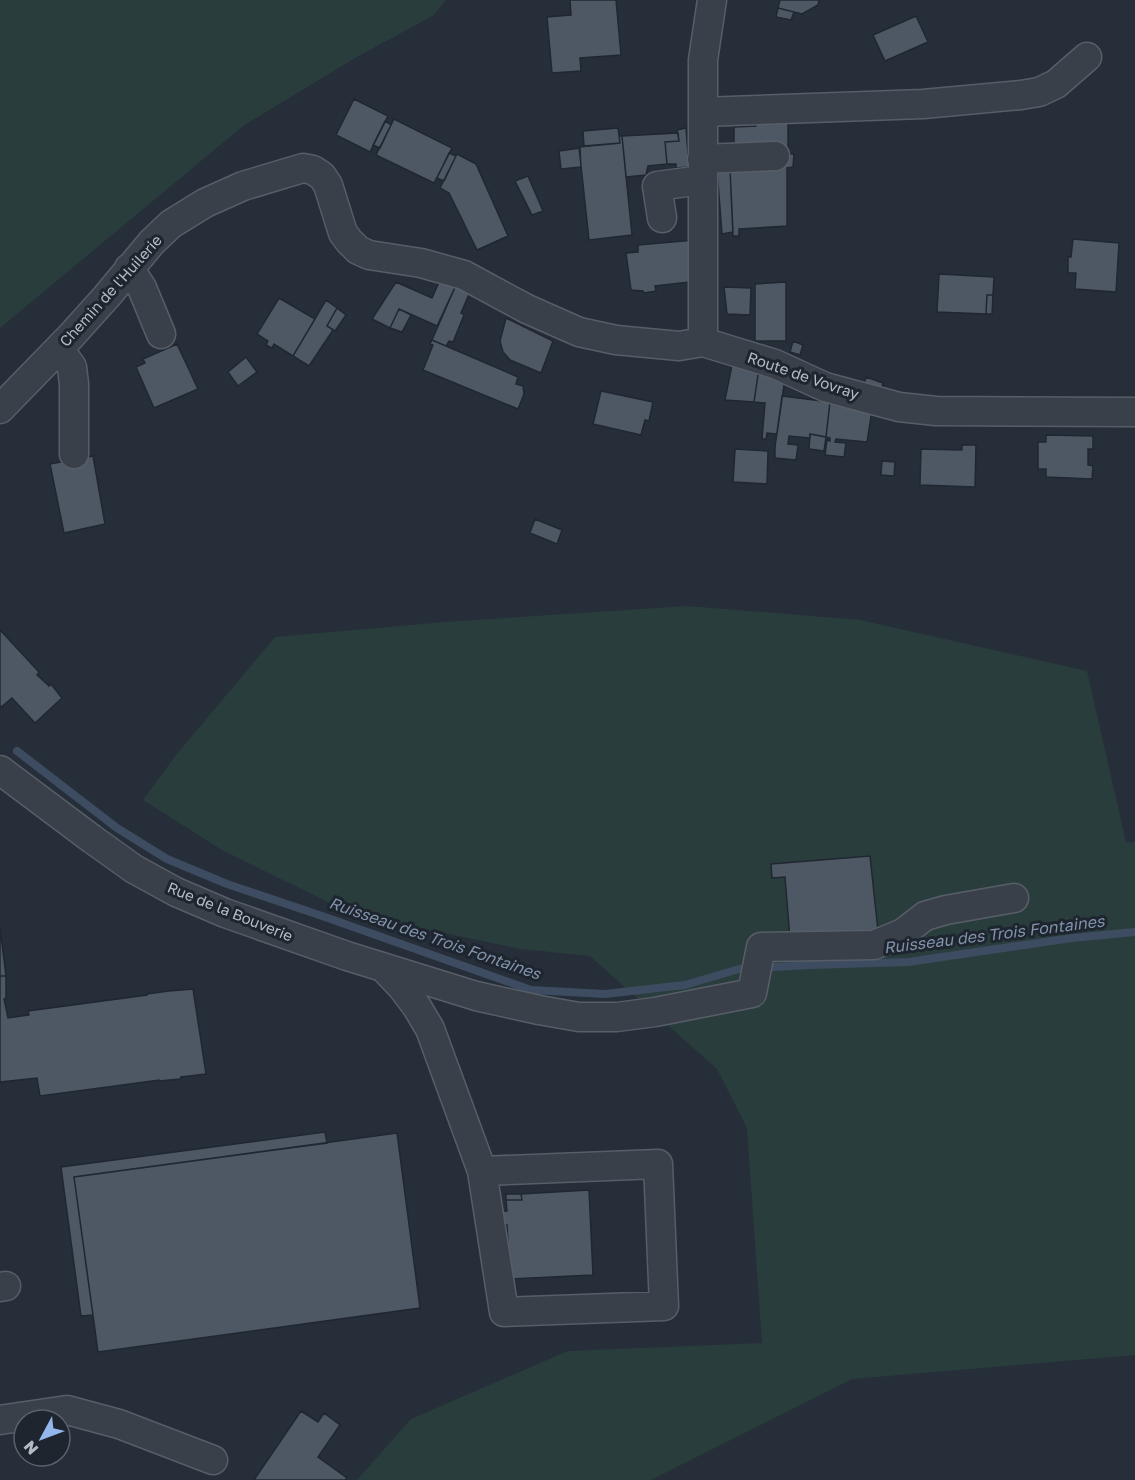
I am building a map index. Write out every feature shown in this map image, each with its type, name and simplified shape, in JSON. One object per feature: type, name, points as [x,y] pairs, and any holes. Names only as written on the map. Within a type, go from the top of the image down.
[{"type":"street","points":[[702,342],[703,60],[712,0]]},
{"type":"street","points":[[703,112],[923,104],[1021,95],[1039,92],[1056,84],[1088,57]]},
{"type":"street","points":[[662,218],[657,186],[702,169],[775,156]]},
{"type":"street","name":"Chemin de l'Huilerie","points":[[0,409],[59,349],[152,242],[171,224],[205,203],[243,186],[303,168],[313,170],[322,176],[328,185],[344,233],[358,250],[369,255],[421,263],[464,275],[527,309],[579,332],[616,340],[679,346],[702,342]]},
{"type":"street","points":[[129,268],[142,288],[161,334]]},
{"type":"street","name":"Route de Vovray","points":[[702,342],[775,364],[825,387],[899,407],[936,411],[1135,412]]},
{"type":"street","points":[[59,349],[72,367],[74,454]]},
{"type":"street","name":"Rue de la Bouverie","points":[[0,770],[134,869],[176,892],[225,913],[384,968],[476,996],[579,1017],[617,1017],[655,1012],[752,993],[761,947],[874,945],[903,933],[925,916],[1014,898]]},
{"type":"street","points":[[384,968],[402,987],[430,1029],[482,1171],[504,1312],[664,1306],[658,1164],[482,1171]]},
{"type":"street","points":[[0,1420],[67,1410],[119,1424],[213,1460]]},
{"type":"shaded area","points":[[0,0],[446,0],[434,15],[355,58],[243,126],[0,328]]},
{"type":"shaded area","points":[[687,606],[860,620],[1087,671],[1126,842],[1135,842],[1135,1355],[852,1379],[651,1480],[357,1480],[411,1419],[568,1351],[762,1343],[747,1128],[717,1069],[590,956],[521,949],[350,913],[222,850],[143,800],[176,755],[275,637],[445,622]]},
{"type":"building","points":[[570,0],[616,0],[621,55],[580,58],[581,71],[552,73],[547,17],[571,15]]},
{"type":"building","points":[[780,0],[819,0],[818,5],[802,14],[778,8]]},
{"type":"building","points":[[778,8],[794,12],[791,20],[776,17]]},
{"type":"building","points":[[916,16],[928,42],[885,61],[873,35]]},
{"type":"building","points":[[354,99],[388,116],[370,152],[336,135]]},
{"type":"building","points":[[788,118],[788,147],[734,144],[734,127],[756,126],[756,121]]},
{"type":"building","points":[[394,119],[452,148],[434,183],[376,155]]},
{"type":"building","points":[[385,121],[391,125],[380,148],[373,145]]},
{"type":"building","points":[[618,128],[620,143],[584,146],[583,131]]},
{"type":"building","points":[[686,128],[689,167],[676,168],[676,164],[667,164],[665,142],[679,141],[677,130]]},
{"type":"building","points":[[678,133],[679,141],[665,142],[667,164],[648,166],[646,175],[626,177],[622,136]]},
{"type":"building","points":[[619,136],[622,136],[632,235],[589,240],[579,147],[620,143]]},
{"type":"building","points":[[580,148],[581,167],[561,169],[559,151]]},
{"type":"building","points":[[449,153],[456,156],[444,181],[437,178]]},
{"type":"building","points":[[457,154],[476,164],[508,236],[477,250],[449,193],[440,188]]},
{"type":"building","points":[[779,154],[794,154],[793,167],[787,168],[787,226],[739,229],[739,236],[733,236],[730,169]]},
{"type":"building","points":[[717,169],[730,169],[733,232],[722,234]]},
{"type":"building","points":[[528,176],[543,211],[532,215],[515,181]]},
{"type":"building","points":[[1073,239],[1119,243],[1116,292],[1075,289],[1076,273],[1068,273],[1068,257],[1071,257]]},
{"type":"building","points":[[695,240],[699,281],[655,286],[656,291],[644,293],[631,290],[626,253],[638,252],[638,245]]},
{"type":"building","points":[[939,274],[994,277],[993,295],[987,295],[986,314],[937,312]]},
{"type":"building","points":[[440,280],[456,285],[437,326],[399,309],[390,328],[372,319],[396,282],[432,298]]},
{"type":"building","points":[[786,282],[786,341],[755,341],[755,284]]},
{"type":"building","points":[[456,285],[470,292],[453,342],[449,341],[446,346],[432,340]]},
{"type":"building","points":[[724,287],[751,288],[750,315],[727,314]]},
{"type":"building","points":[[987,295],[993,295],[992,314],[986,314]]},
{"type":"building","points":[[279,298],[315,319],[293,356],[274,344],[272,348],[266,345],[268,341],[257,334]]},
{"type":"building","points":[[326,300],[337,308],[327,326],[333,330],[309,366],[293,356]]},
{"type":"building","points":[[337,308],[346,315],[335,331],[327,326]]},
{"type":"building","points":[[399,309],[411,315],[402,332],[390,328]]},
{"type":"building","points":[[506,318],[553,341],[541,373],[510,360],[503,352],[500,341]]},
{"type":"building","points":[[432,340],[518,377],[516,384],[523,386],[524,394],[518,409],[423,370],[433,345],[430,344]]},
{"type":"building","points":[[793,341],[803,345],[800,355],[790,352]]},
{"type":"building","points":[[177,344],[198,389],[154,408],[136,367],[145,363],[143,359]]},
{"type":"building","points":[[246,357],[257,372],[238,386],[228,372]]},
{"type":"building","points":[[732,365],[759,368],[754,402],[725,400]]},
{"type":"building","points":[[759,368],[786,371],[777,434],[767,433],[766,439],[762,439],[765,403],[754,402]]},
{"type":"building","points":[[866,377],[883,383],[881,392],[863,387]]},
{"type":"building","points":[[601,391],[653,402],[649,421],[645,420],[641,435],[593,424]]},
{"type":"building","points":[[782,396],[830,402],[826,437],[810,434],[810,438],[789,436],[788,444],[798,445],[796,460],[775,458]]},
{"type":"building","points":[[830,402],[872,410],[867,442],[836,439],[835,442],[846,443],[844,457],[825,455],[827,440],[830,441],[830,438],[826,437]]},
{"type":"building","points":[[810,434],[826,437],[824,451],[809,449]]},
{"type":"building","points":[[1046,435],[1093,436],[1093,449],[1088,449],[1088,465],[1093,466],[1092,479],[1046,477],[1046,469],[1038,469],[1038,442],[1046,442]]},
{"type":"building","points":[[962,445],[976,445],[975,487],[920,485],[921,449],[962,450]]},
{"type":"building","points":[[735,449],[768,451],[767,484],[733,482]]},
{"type":"building","points":[[93,456],[105,524],[64,533],[50,464]]},
{"type":"building","points":[[882,461],[895,462],[894,476],[881,475]]},
{"type":"building","points":[[535,519],[562,530],[557,544],[530,533]]},
{"type":"building","points":[[0,630],[39,672],[37,675],[49,686],[51,684],[62,698],[35,723],[12,698],[0,708]]},
{"type":"building","points":[[870,856],[878,931],[790,939],[785,877],[772,878],[771,864]]},
{"type":"building","points":[[0,927],[6,976],[0,976]]},
{"type":"building","points":[[0,976],[6,976],[6,999],[4,999],[8,1018],[29,1015],[28,1011],[193,989],[206,1074],[40,1096],[37,1078],[0,1082]]},
{"type":"building","points":[[325,1132],[327,1143],[74,1177],[93,1315],[81,1316],[61,1167]]},
{"type":"building","points":[[397,1133],[420,1308],[98,1352],[74,1177]]},
{"type":"building","points":[[589,1190],[593,1275],[510,1279],[507,1225],[502,1225],[501,1211],[507,1211],[506,1200],[522,1200],[521,1194]]},
{"type":"building","points":[[506,1194],[521,1194],[522,1200],[506,1200]]},
{"type":"building","points":[[301,1411],[318,1422],[324,1413],[340,1425],[318,1457],[347,1478],[345,1480],[254,1480]]},
{"type":"waterway","name":"Ruisseau des Trois Fontaines","points":[[17,751],[117,828],[167,859],[227,884],[531,990],[605,994],[685,985],[739,969],[908,962],[1072,938],[1135,932]]}]
